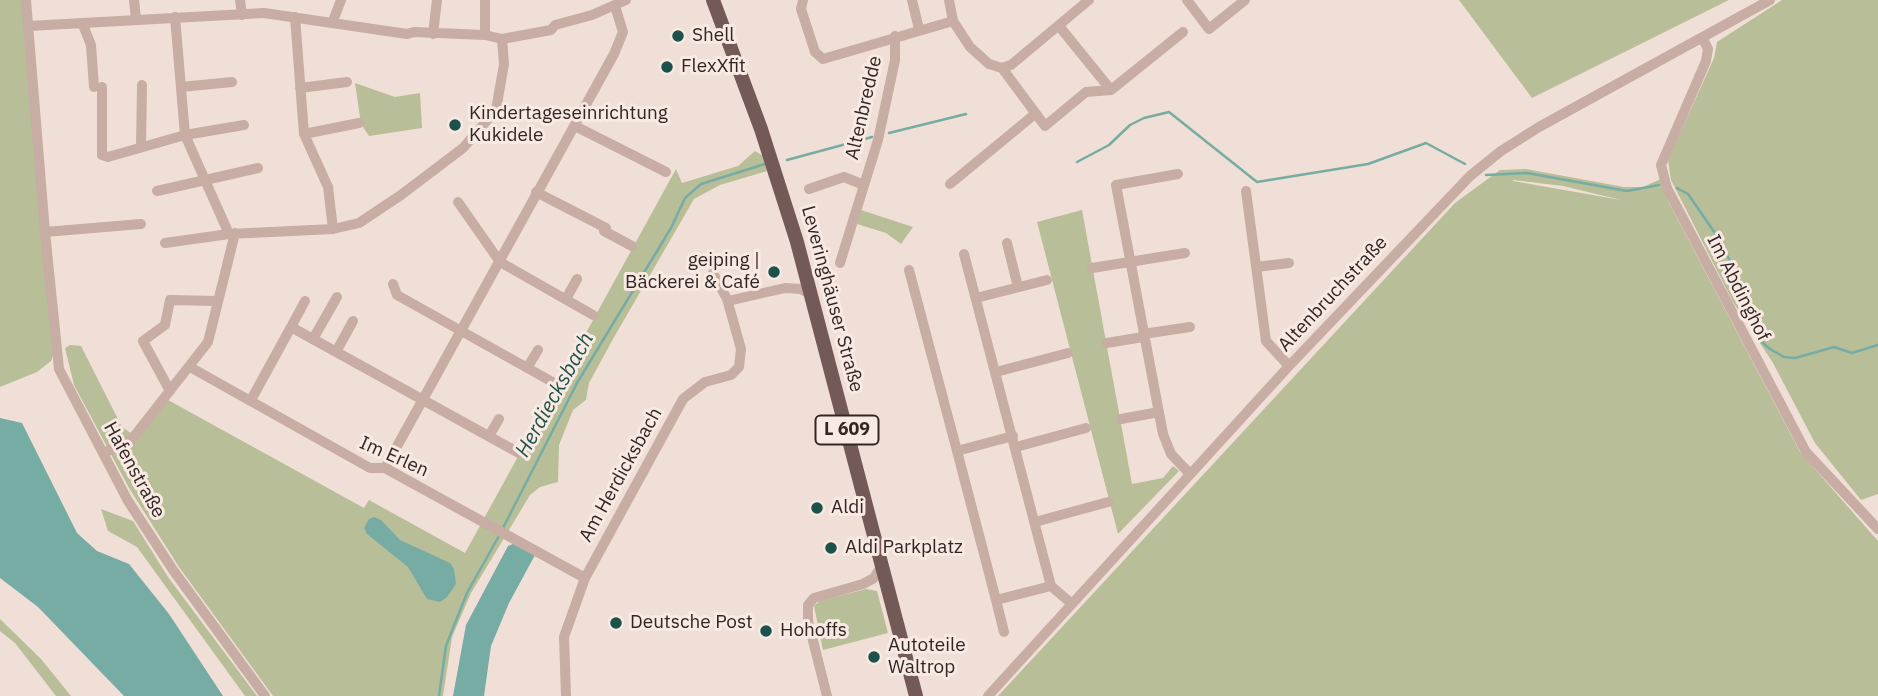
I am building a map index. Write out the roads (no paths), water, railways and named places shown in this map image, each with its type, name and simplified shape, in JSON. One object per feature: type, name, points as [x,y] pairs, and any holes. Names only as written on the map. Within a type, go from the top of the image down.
[{"type":"main road","name":"Leveringhäuser Straße","points":[[716,5],[780,184],[802,259],[916,696]]},
{"type":"street","name":"Hafenstraße","points":[[26,0],[44,232],[59,369],[128,501],[173,570],[265,696]]},
{"type":"street","points":[[134,0],[136,19]]},
{"type":"street","points":[[240,0],[242,15]]},
{"type":"street","points":[[333,21],[341,0]]},
{"type":"street","points":[[433,34],[437,0]]},
{"type":"street","points":[[485,0],[485,35]]},
{"type":"street","points":[[29,26],[264,13],[333,21],[344,26],[394,33],[485,35],[502,39],[551,30],[555,25],[626,0]]},
{"type":"street","points":[[803,0],[801,9],[821,59],[895,36]]},
{"type":"street","points":[[912,0],[919,29]]},
{"type":"street","points":[[949,0],[953,21],[970,47],[989,64],[1002,68],[1011,65],[1089,0]]},
{"type":"street","points":[[1186,0],[1209,29],[1245,0]]},
{"type":"street","name":"Altenbruchstraße","points":[[988,696],[1289,366],[1481,166],[1539,127],[1770,0]]},
{"type":"street","points":[[385,468],[575,126],[623,32],[615,5]]},
{"type":"street","points":[[104,453],[132,439],[208,342],[232,234],[185,135],[176,17]]},
{"type":"street","points":[[295,17],[303,134],[328,187],[333,229]]},
{"type":"street","name":"Altenbredde","points":[[840,263],[878,140],[894,60],[895,36],[953,21]]},
{"type":"street","points":[[83,25],[91,45],[98,87],[103,155]]},
{"type":"street","points":[[1059,26],[1111,90]]},
{"type":"street","points":[[1002,68],[1045,126],[1086,92],[1111,90],[1183,32]]},
{"type":"street","points":[[166,243],[232,234],[333,229],[359,223],[401,195],[478,134],[496,110],[501,90],[502,39]]},
{"type":"street","name":"Im Abdinghof","points":[[1703,39],[1707,49],[1706,61],[1661,165],[1667,188],[1806,452],[1878,529]]},
{"type":"street","points":[[181,87],[232,82]]},
{"type":"street","points":[[300,88],[347,82]]},
{"type":"street","points":[[141,147],[142,85]]},
{"type":"street","points":[[950,184],[1035,114]]},
{"type":"street","points":[[303,134],[359,123]]},
{"type":"street","points":[[90,156],[116,155],[185,135],[244,125]]},
{"type":"street","points":[[575,126],[666,172]]},
{"type":"street","points":[[157,191],[258,168]]},
{"type":"street","points":[[1178,174],[1116,185],[1159,412],[1171,454],[1190,474]]},
{"type":"street","name":"Altenbredde","points":[[809,189],[844,177],[864,185]]},
{"type":"street","points":[[1246,191],[1266,341],[1289,366]]},
{"type":"street","points":[[536,192],[606,228]]},
{"type":"street","points":[[458,202],[500,262],[593,315]]},
{"type":"street","points":[[612,216],[604,231],[632,246]]},
{"type":"street","points":[[44,232],[141,224]]},
{"type":"street","points":[[1007,243],[1018,287]]},
{"type":"street","points":[[1092,268],[1185,253]]},
{"type":"street","points":[[964,254],[1051,586],[1072,604]]},
{"type":"street","points":[[785,288],[802,273],[802,259]]},
{"type":"street","points":[[1256,267],[1289,263]]},
{"type":"street","points":[[909,270],[1004,632]]},
{"type":"street","name":"Am Herdicksbach","points":[[566,696],[564,637],[585,578],[683,399],[705,382],[731,374],[739,368],[741,349],[728,302],[713,273]]},
{"type":"street","points":[[566,299],[577,279]]},
{"type":"street","points":[[976,298],[1047,280]]},
{"type":"street","points":[[393,284],[397,295],[556,384]]},
{"type":"street","points":[[728,302],[785,288],[801,289],[812,295]]},
{"type":"street","points":[[313,339],[337,298]]},
{"type":"street","points":[[170,391],[143,341],[165,325],[170,300],[217,301]]},
{"type":"street","points":[[251,400],[305,301]]},
{"type":"street","points":[[336,352],[354,321]]},
{"type":"street","points":[[291,327],[519,453]]},
{"type":"street","points":[[1107,343],[1190,327]]},
{"type":"street","points":[[527,368],[538,350]]},
{"type":"street","points":[[996,372],[1068,353]]},
{"type":"street","name":"Im Erlen","points":[[190,367],[370,468],[385,468],[585,578]]},
{"type":"street","points":[[1121,419],[1159,412]]},
{"type":"street","points":[[489,436],[499,419]]},
{"type":"street","points":[[957,451],[1086,428]]},
{"type":"street","points":[[1035,522],[1108,502]]},
{"type":"street","points":[[828,696],[808,621],[808,604],[814,598],[863,584],[874,578],[882,565]]},
{"type":"street","points":[[863,584],[889,591]]},
{"type":"street","points":[[996,600],[1051,586]]},
{"type":"water","points":[[0,418],[22,423],[77,533],[97,551],[129,564],[169,614],[223,696],[124,696],[38,607],[0,578]]},
{"type":"water","points":[[374,517],[381,520],[400,540],[450,563],[454,569],[456,584],[447,597],[440,602],[427,599],[408,567],[367,534],[364,528],[369,519]]},
{"type":"water","points":[[515,543],[535,555],[509,603],[491,646],[484,696],[453,696],[466,625],[508,546]]},
{"type":"waterway","name":"Herdiecksbach","points":[[1077,162],[1109,145],[1130,125],[1144,118],[1169,112],[1257,182],[1368,164],[1426,143],[1465,164]]},
{"type":"waterway","name":"Herdiecksbach","points":[[889,133],[966,114]]},
{"type":"waterway","name":"Herdiecksbach","points":[[787,160],[872,137]]},
{"type":"waterway","name":"Herdiecksbach","points":[[503,528],[577,383],[671,228],[685,198],[701,184],[765,164]]},
{"type":"waterway","name":"Herdiecksbach","points":[[1486,175],[1527,173],[1627,191],[1659,185]]},
{"type":"waterway","name":"Herdiecksbach","points":[[1677,188],[1688,194],[1717,236],[1732,265],[1744,303],[1763,343],[1770,349],[1784,357],[1795,358],[1834,347],[1852,353],[1878,345]]},
{"type":"waterway","name":"Herdiecksbach","points":[[439,696],[446,646],[467,593],[500,534]]},
{"type":"place","name":"Shell","points":[[678,36]]},
{"type":"place","name":"FlexXfit","points":[[667,67]]},
{"type":"place","name":"Kindertageseinrichtung Kukidele","points":[[455,125]]},
{"type":"place","name":"geiping | Bäckerei & Café","points":[[774,272]]},
{"type":"place","name":"Aldi","points":[[817,508]]},
{"type":"place","name":"Aldi Parkplatz","points":[[831,548]]},
{"type":"place","name":"Deutsche Post","points":[[616,623]]},
{"type":"place","name":"Hohoffs","points":[[766,631]]},
{"type":"place","name":"Autoteile Waltrop","points":[[874,657]]}]
